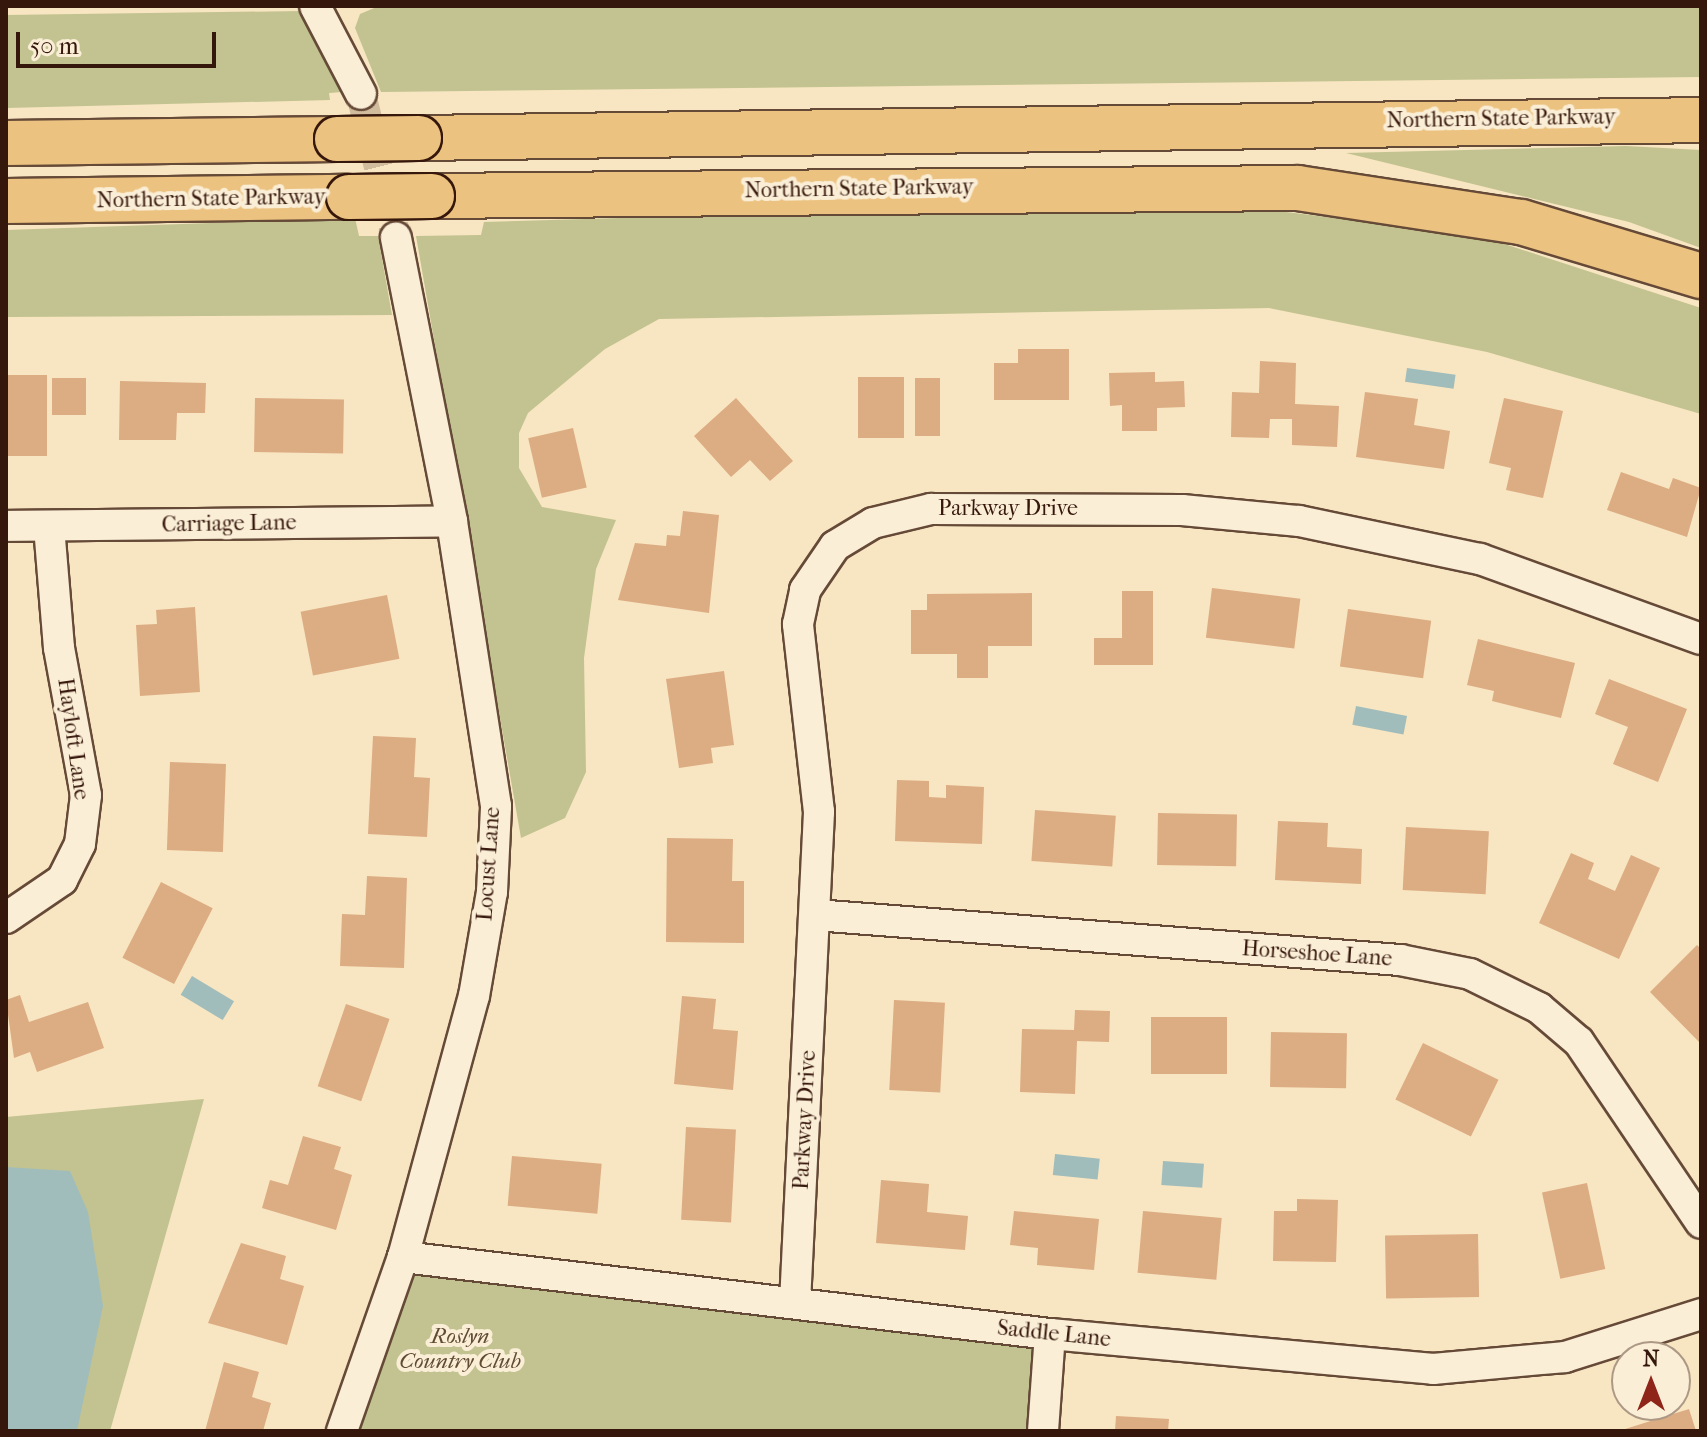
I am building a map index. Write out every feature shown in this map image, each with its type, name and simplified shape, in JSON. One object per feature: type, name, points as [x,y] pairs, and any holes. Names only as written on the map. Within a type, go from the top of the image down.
[{"type":"highway","name":"Northern State Parkway","points":[[6,143],[1701,120]]},
{"type":"highway","name":"Northern State Parkway","points":[[6,201],[1298,188],[1521,222],[1701,276]]},
{"type":"street","points":[[315,6],[361,94]]},
{"type":"street","name":"Locust Lane","points":[[342,1431],[403,1257],[474,996],[492,892],[496,806],[452,521],[396,237]]},
{"type":"street","name":"Parkway Drive","points":[[795,1303],[819,779],[798,624],[815,570],[835,546],[873,523],[931,509],[1182,510],[1299,521],[1480,559],[1701,639]]},
{"type":"street","name":"Carriage Lane","points":[[6,526],[452,521]]},
{"type":"street","name":"Hayloft Lane","points":[[6,918],[62,880],[80,844],[86,795],[59,648],[49,526]]},
{"type":"street","name":"Horseshoe Lane","points":[[815,915],[1400,960],[1470,974],[1539,1008],[1579,1042],[1701,1223]]},
{"type":"street","name":"Saddle Lane","points":[[403,1257],[1050,1334],[1384,1366],[1481,1368],[1565,1357],[1701,1314]]},
{"type":"street","points":[[1043,1431],[1050,1334]]},
{"type":"green space","points":[[379,6],[1701,6],[1701,77],[381,92],[355,28],[360,14]]},
{"type":"green space","points":[[302,11],[342,92],[329,93],[330,100],[6,108],[6,15]]},
{"type":"green space","points":[[1626,146],[1701,150],[1701,248],[1629,222],[1346,153]]},
{"type":"green space","points":[[1198,201],[1480,236],[1701,308],[1701,414],[1487,352],[1269,308],[659,319],[605,349],[528,413],[519,433],[519,468],[542,507],[616,520],[596,569],[584,658],[586,772],[565,818],[521,838],[416,236],[481,235],[484,222]]},
{"type":"green space","points":[[355,218],[359,236],[378,236],[392,315],[6,317],[6,230]]},
{"type":"green space","points":[[204,1099],[110,1431],[6,1431],[6,1117]]},
{"type":"green space","name":"Roslyn Country Club","points":[[403,1257],[1053,1337],[1045,1431],[342,1431]]},
{"type":"water","points":[[1407,368],[1456,375],[1454,389],[1405,382]]},
{"type":"water","points":[[1356,706],[1407,716],[1403,735],[1352,725]]},
{"type":"water","points":[[192,976],[234,1001],[223,1020],[181,995]]},
{"type":"water","points":[[1055,1154],[1100,1159],[1098,1180],[1053,1175]]},
{"type":"water","points":[[1163,1161],[1204,1164],[1202,1188],[1161,1185]]},
{"type":"water","points":[[6,1167],[70,1171],[88,1212],[103,1306],[77,1431],[6,1431]]},
{"type":"building","points":[[1018,349],[1069,349],[1069,400],[994,400],[994,363],[1018,363]]},
{"type":"building","points":[[1260,361],[1296,363],[1295,404],[1339,406],[1337,447],[1292,445],[1292,419],[1270,419],[1269,438],[1231,437],[1232,392],[1259,393]]},
{"type":"building","points":[[1155,372],[1155,382],[1184,381],[1185,407],[1157,408],[1157,431],[1122,431],[1122,405],[1110,406],[1109,373]]},
{"type":"building","points":[[6,375],[47,375],[47,456],[6,456]]},
{"type":"building","points":[[858,377],[904,377],[904,438],[858,438]]},
{"type":"building","points":[[52,378],[86,378],[86,415],[52,415]]},
{"type":"building","points":[[915,378],[940,378],[940,436],[915,436]]},
{"type":"building","points":[[120,381],[206,383],[205,413],[177,413],[176,440],[119,440]]},
{"type":"building","points":[[1365,392],[1418,399],[1414,425],[1450,431],[1444,469],[1356,457]]},
{"type":"building","points":[[255,398],[344,400],[343,454],[254,452]]},
{"type":"building","points":[[736,398],[793,461],[770,481],[750,460],[731,477],[694,436]]},
{"type":"building","points":[[1504,398],[1563,411],[1543,498],[1506,490],[1511,468],[1489,463]]},
{"type":"building","points":[[573,428],[587,487],[542,498],[528,438]]},
{"type":"building","points":[[1621,472],[1669,489],[1673,478],[1701,488],[1687,537],[1607,510]]},
{"type":"building","points":[[683,511],[719,515],[709,613],[618,600],[635,543],[666,546],[667,535],[680,536]]},
{"type":"building","points":[[1212,588],[1300,599],[1294,648],[1206,638]]},
{"type":"building","points":[[1122,591],[1153,591],[1153,665],[1094,665],[1094,638],[1122,638]]},
{"type":"building","points":[[1032,593],[1032,646],[988,646],[988,678],[957,678],[957,654],[911,654],[911,610],[927,610],[927,594]]},
{"type":"building","points":[[387,595],[399,659],[313,676],[301,612]]},
{"type":"building","points":[[195,607],[200,692],[140,696],[136,625],[157,624],[156,610]]},
{"type":"building","points":[[1348,609],[1431,621],[1423,678],[1340,666]]},
{"type":"building","points":[[1478,639],[1575,663],[1561,718],[1492,701],[1494,691],[1467,685]]},
{"type":"building","points":[[724,671],[734,745],[711,748],[713,763],[679,768],[666,679]]},
{"type":"building","points":[[1609,679],[1687,709],[1658,782],[1613,764],[1628,727],[1595,714]]},
{"type":"building","points":[[373,736],[416,738],[414,777],[430,778],[427,837],[368,834]]},
{"type":"building","points":[[170,762],[226,764],[223,852],[167,850]]},
{"type":"building","points":[[897,780],[929,781],[929,797],[946,798],[946,785],[984,787],[982,844],[895,841]]},
{"type":"building","points":[[1035,810],[1116,816],[1112,867],[1031,861]]},
{"type":"building","points":[[1158,813],[1237,814],[1236,866],[1157,865]]},
{"type":"building","points":[[1278,821],[1328,823],[1327,847],[1362,849],[1361,884],[1275,880]]},
{"type":"building","points":[[1406,827],[1489,831],[1486,894],[1403,890]]},
{"type":"building","points":[[667,838],[733,839],[732,881],[744,881],[744,943],[666,942]]},
{"type":"building","points":[[1571,853],[1594,863],[1588,879],[1615,891],[1631,855],[1660,868],[1619,959],[1539,923]]},
{"type":"building","points":[[367,876],[407,878],[404,968],[340,966],[342,914],[365,915]]},
{"type":"building","points":[[161,882],[213,908],[174,984],[122,958]]},
{"type":"building","points":[[1697,945],[1701,949],[1701,1044],[1650,992]]},
{"type":"building","points":[[20,995],[29,1022],[88,1002],[104,1048],[37,1072],[30,1052],[14,1058],[6,1000]]},
{"type":"building","points":[[682,996],[716,999],[713,1029],[738,1031],[733,1090],[674,1084]]},
{"type":"building","points":[[894,1000],[945,1003],[940,1093],[889,1090]]},
{"type":"building","points":[[346,1004],[389,1019],[361,1101],[318,1086]]},
{"type":"building","points":[[1075,1010],[1110,1011],[1109,1042],[1077,1041],[1075,1094],[1020,1092],[1022,1029],[1074,1030]]},
{"type":"building","points":[[1151,1017],[1227,1017],[1227,1074],[1151,1074]]},
{"type":"building","points":[[1271,1032],[1347,1033],[1346,1088],[1270,1087]]},
{"type":"building","points":[[1423,1043],[1498,1080],[1471,1136],[1395,1100]]},
{"type":"building","points":[[686,1127],[736,1130],[731,1222],[681,1220]]},
{"type":"building","points":[[303,1136],[341,1147],[334,1169],[352,1175],[336,1230],[262,1208],[270,1180],[288,1185]]},
{"type":"building","points":[[512,1156],[602,1164],[597,1214],[508,1206]]},
{"type":"building","points":[[881,1180],[929,1184],[927,1212],[968,1216],[965,1250],[876,1243]]},
{"type":"building","points":[[1587,1183],[1605,1269],[1560,1279],[1542,1193]]},
{"type":"building","points":[[1297,1199],[1338,1200],[1336,1262],[1273,1261],[1274,1211],[1297,1211]]},
{"type":"building","points":[[1014,1211],[1099,1219],[1094,1270],[1037,1265],[1038,1248],[1010,1245]]},
{"type":"building","points":[[1143,1211],[1222,1218],[1216,1280],[1138,1273]]},
{"type":"building","points":[[1478,1234],[1479,1297],[1386,1299],[1385,1236]]},
{"type":"building","points":[[241,1243],[286,1256],[280,1279],[304,1286],[287,1345],[208,1323]]},
{"type":"building","points":[[224,1362],[259,1372],[252,1397],[271,1403],[263,1431],[205,1431]]},
{"type":"building","points":[[1691,1415],[1696,1431],[1622,1431],[1651,1421],[1691,1421]]},
{"type":"building","points":[[1116,1416],[1169,1419],[1168,1431],[1115,1431]]},
{"type":"tunnel","points":[[361,94],[396,237]]}]
